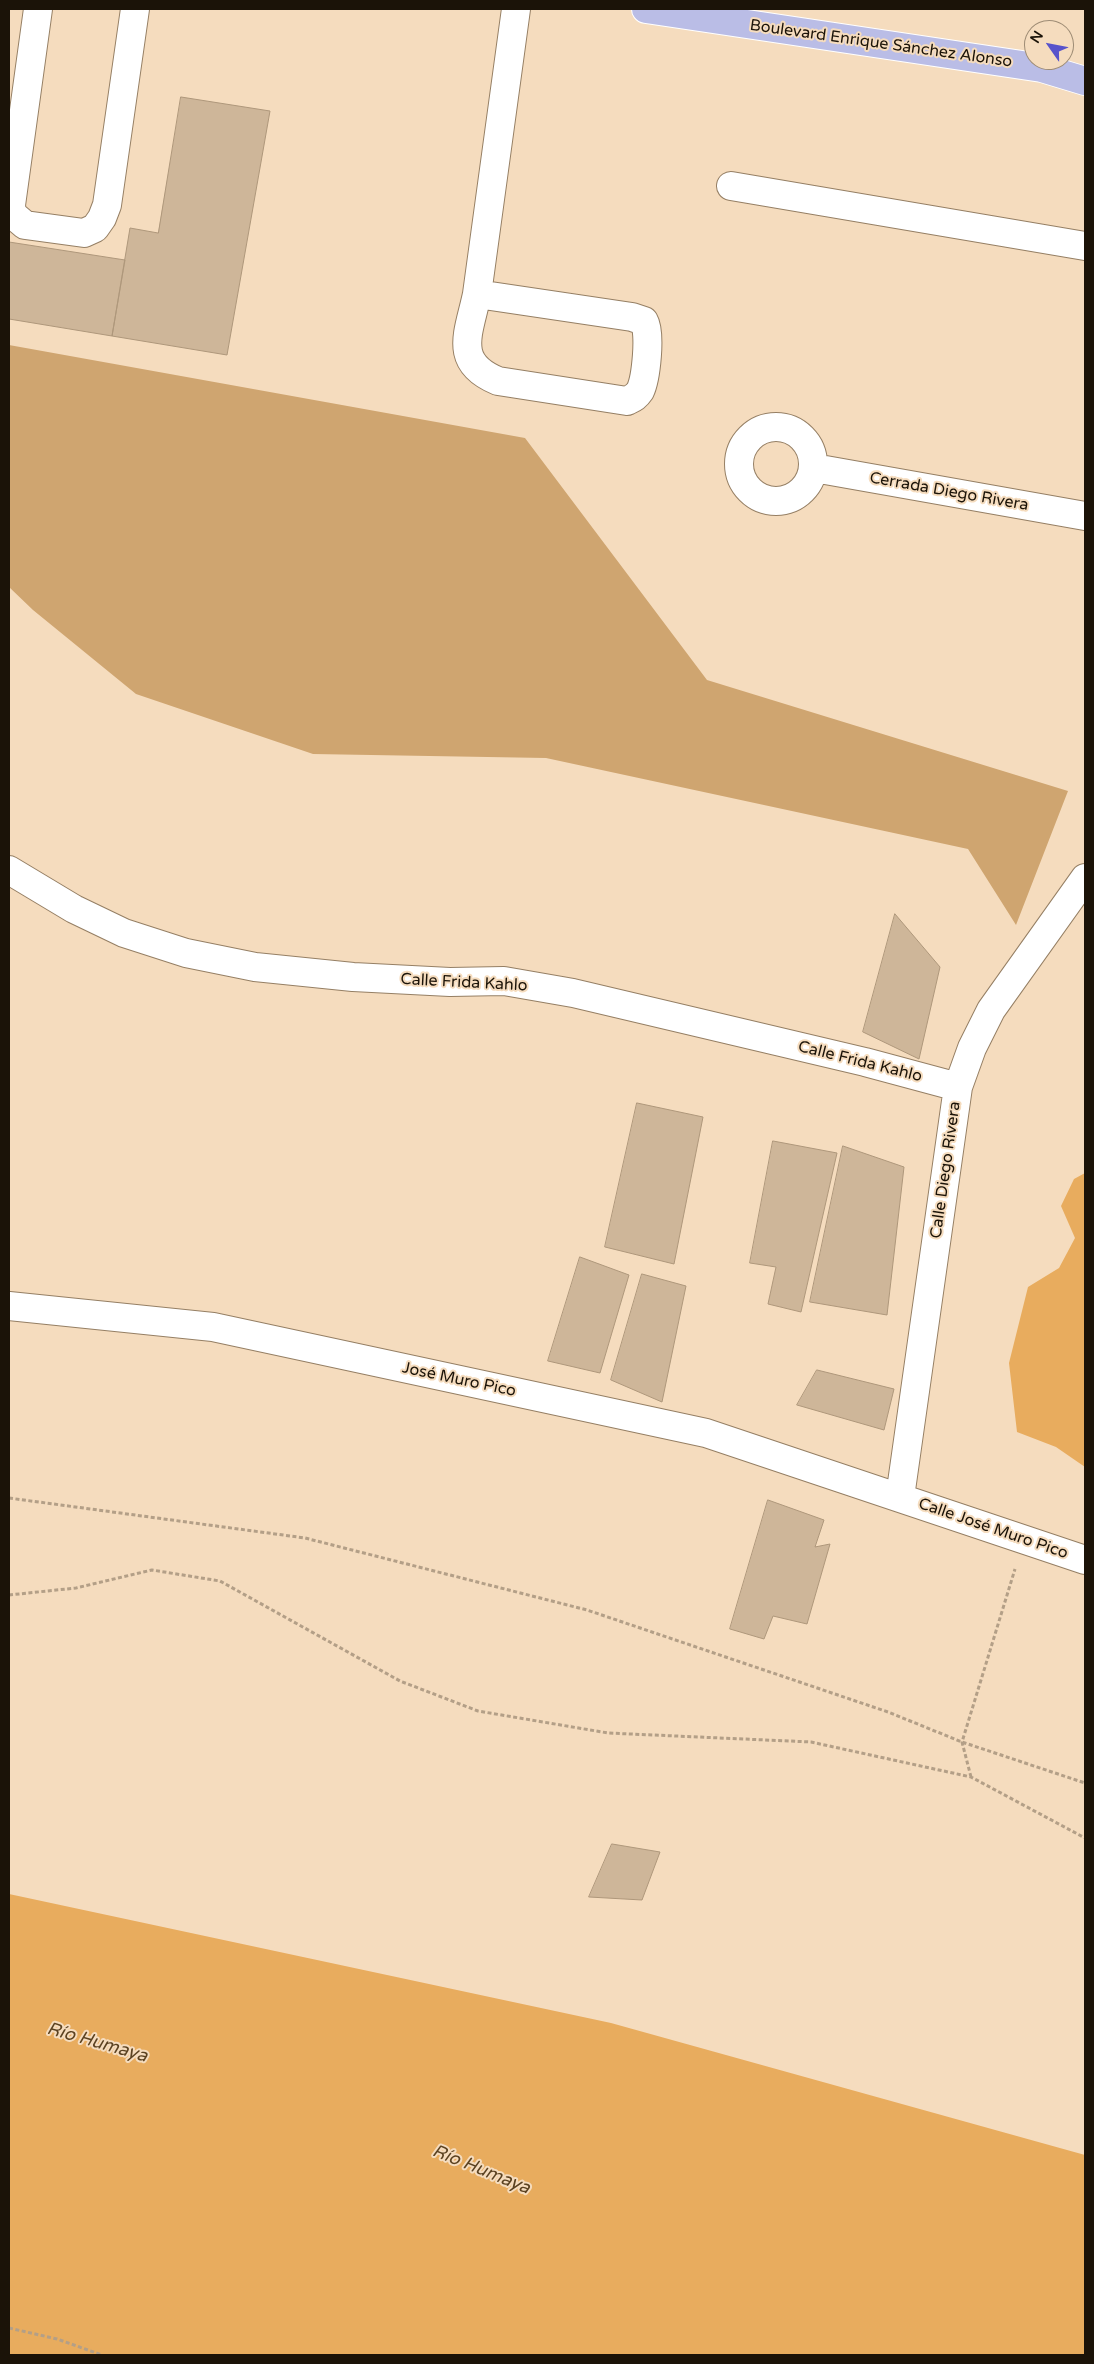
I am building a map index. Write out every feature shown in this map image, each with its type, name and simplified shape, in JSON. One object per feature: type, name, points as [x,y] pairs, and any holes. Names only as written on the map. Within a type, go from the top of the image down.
[{"type":"main road","name":"Boulevard Enrique Sánchez Alonso","points":[[646,9],[1042,68],[1085,81]]},
{"type":"street","points":[[38,9],[14,144],[12,214],[17,221],[25,225],[84,233],[95,228],[102,218],[106,205],[136,9]]},
{"type":"street","points":[[477,294],[632,317],[644,321],[648,332],[644,380],[640,391],[635,398],[627,401],[498,381],[474,367],[468,354],[467,341],[477,294],[516,9]]},
{"type":"street","points":[[731,186],[1085,246]]},
{"type":"street","name":"Cerrada Diego Rivera","points":[[814,468],[1085,516]]},
{"type":"street","name":"Calle Frida Kahlo","points":[[9,870],[74,909],[124,933],[186,953],[255,967],[324,974],[450,982],[504,982],[573,992],[855,1060],[958,1087]]},
{"type":"street","name":"Calle Diego Rivera","points":[[900,1497],[958,1087],[972,1048],[991,1010],[1085,878]]},
{"type":"street","name":"José Muro Pico","points":[[9,1306],[212,1327],[231,1331],[706,1433],[900,1497]]},
{"type":"street","name":"Calle José Muro Pico","points":[[900,1497],[1024,1541],[1085,1560]]},
{"type":"path","points":[[9,1498],[305,1538],[587,1610],[888,1712],[962,1742],[1085,1783]]},
{"type":"path","points":[[971,1777],[962,1742],[1024,1541]]},
{"type":"path","points":[[9,1595],[76,1588],[152,1570],[220,1581],[400,1680],[478,1712],[608,1733],[812,1742],[971,1777],[1085,1838]]},
{"type":"path","points":[[9,2328],[57,2340],[102,2355]]},
{"type":"shaded area","points":[[9,345],[525,438],[707,680],[1068,791],[1016,925],[968,849],[546,758],[313,754],[136,694],[33,610],[9,587]]},
{"type":"water","points":[[1085,1173],[1085,1467],[1056,1447],[1017,1432],[1009,1363],[1028,1287],[1059,1268],[1075,1238],[1061,1206],[1074,1179]]},
{"type":"water","name":"Río Humaya","points":[[9,1894],[611,2023],[1085,2155],[1085,2355],[9,2355]]},
{"type":"building","points":[[181,97],[270,111],[227,355],[112,336],[130,228],[158,233]]},
{"type":"building","points":[[9,242],[125,260],[112,336],[9,319]]},
{"type":"building","points":[[895,914],[940,967],[919,1059],[863,1032]]},
{"type":"building","points":[[637,1103],[703,1117],[674,1264],[605,1247]]},
{"type":"building","points":[[773,1141],[837,1153],[801,1312],[768,1304],[776,1267],[750,1263]]},
{"type":"building","points":[[843,1146],[904,1167],[887,1315],[810,1302]]},
{"type":"building","points":[[580,1257],[629,1275],[600,1373],[548,1361]]},
{"type":"building","points":[[642,1274],[686,1286],[662,1402],[611,1380]]},
{"type":"building","points":[[817,1370],[894,1389],[884,1430],[797,1405]]},
{"type":"building","points":[[768,1500],[824,1520],[815,1547],[830,1544],[807,1624],[773,1616],[764,1639],[730,1629]]},
{"type":"building","points":[[612,1844],[660,1852],[642,1900],[589,1897]]}]
